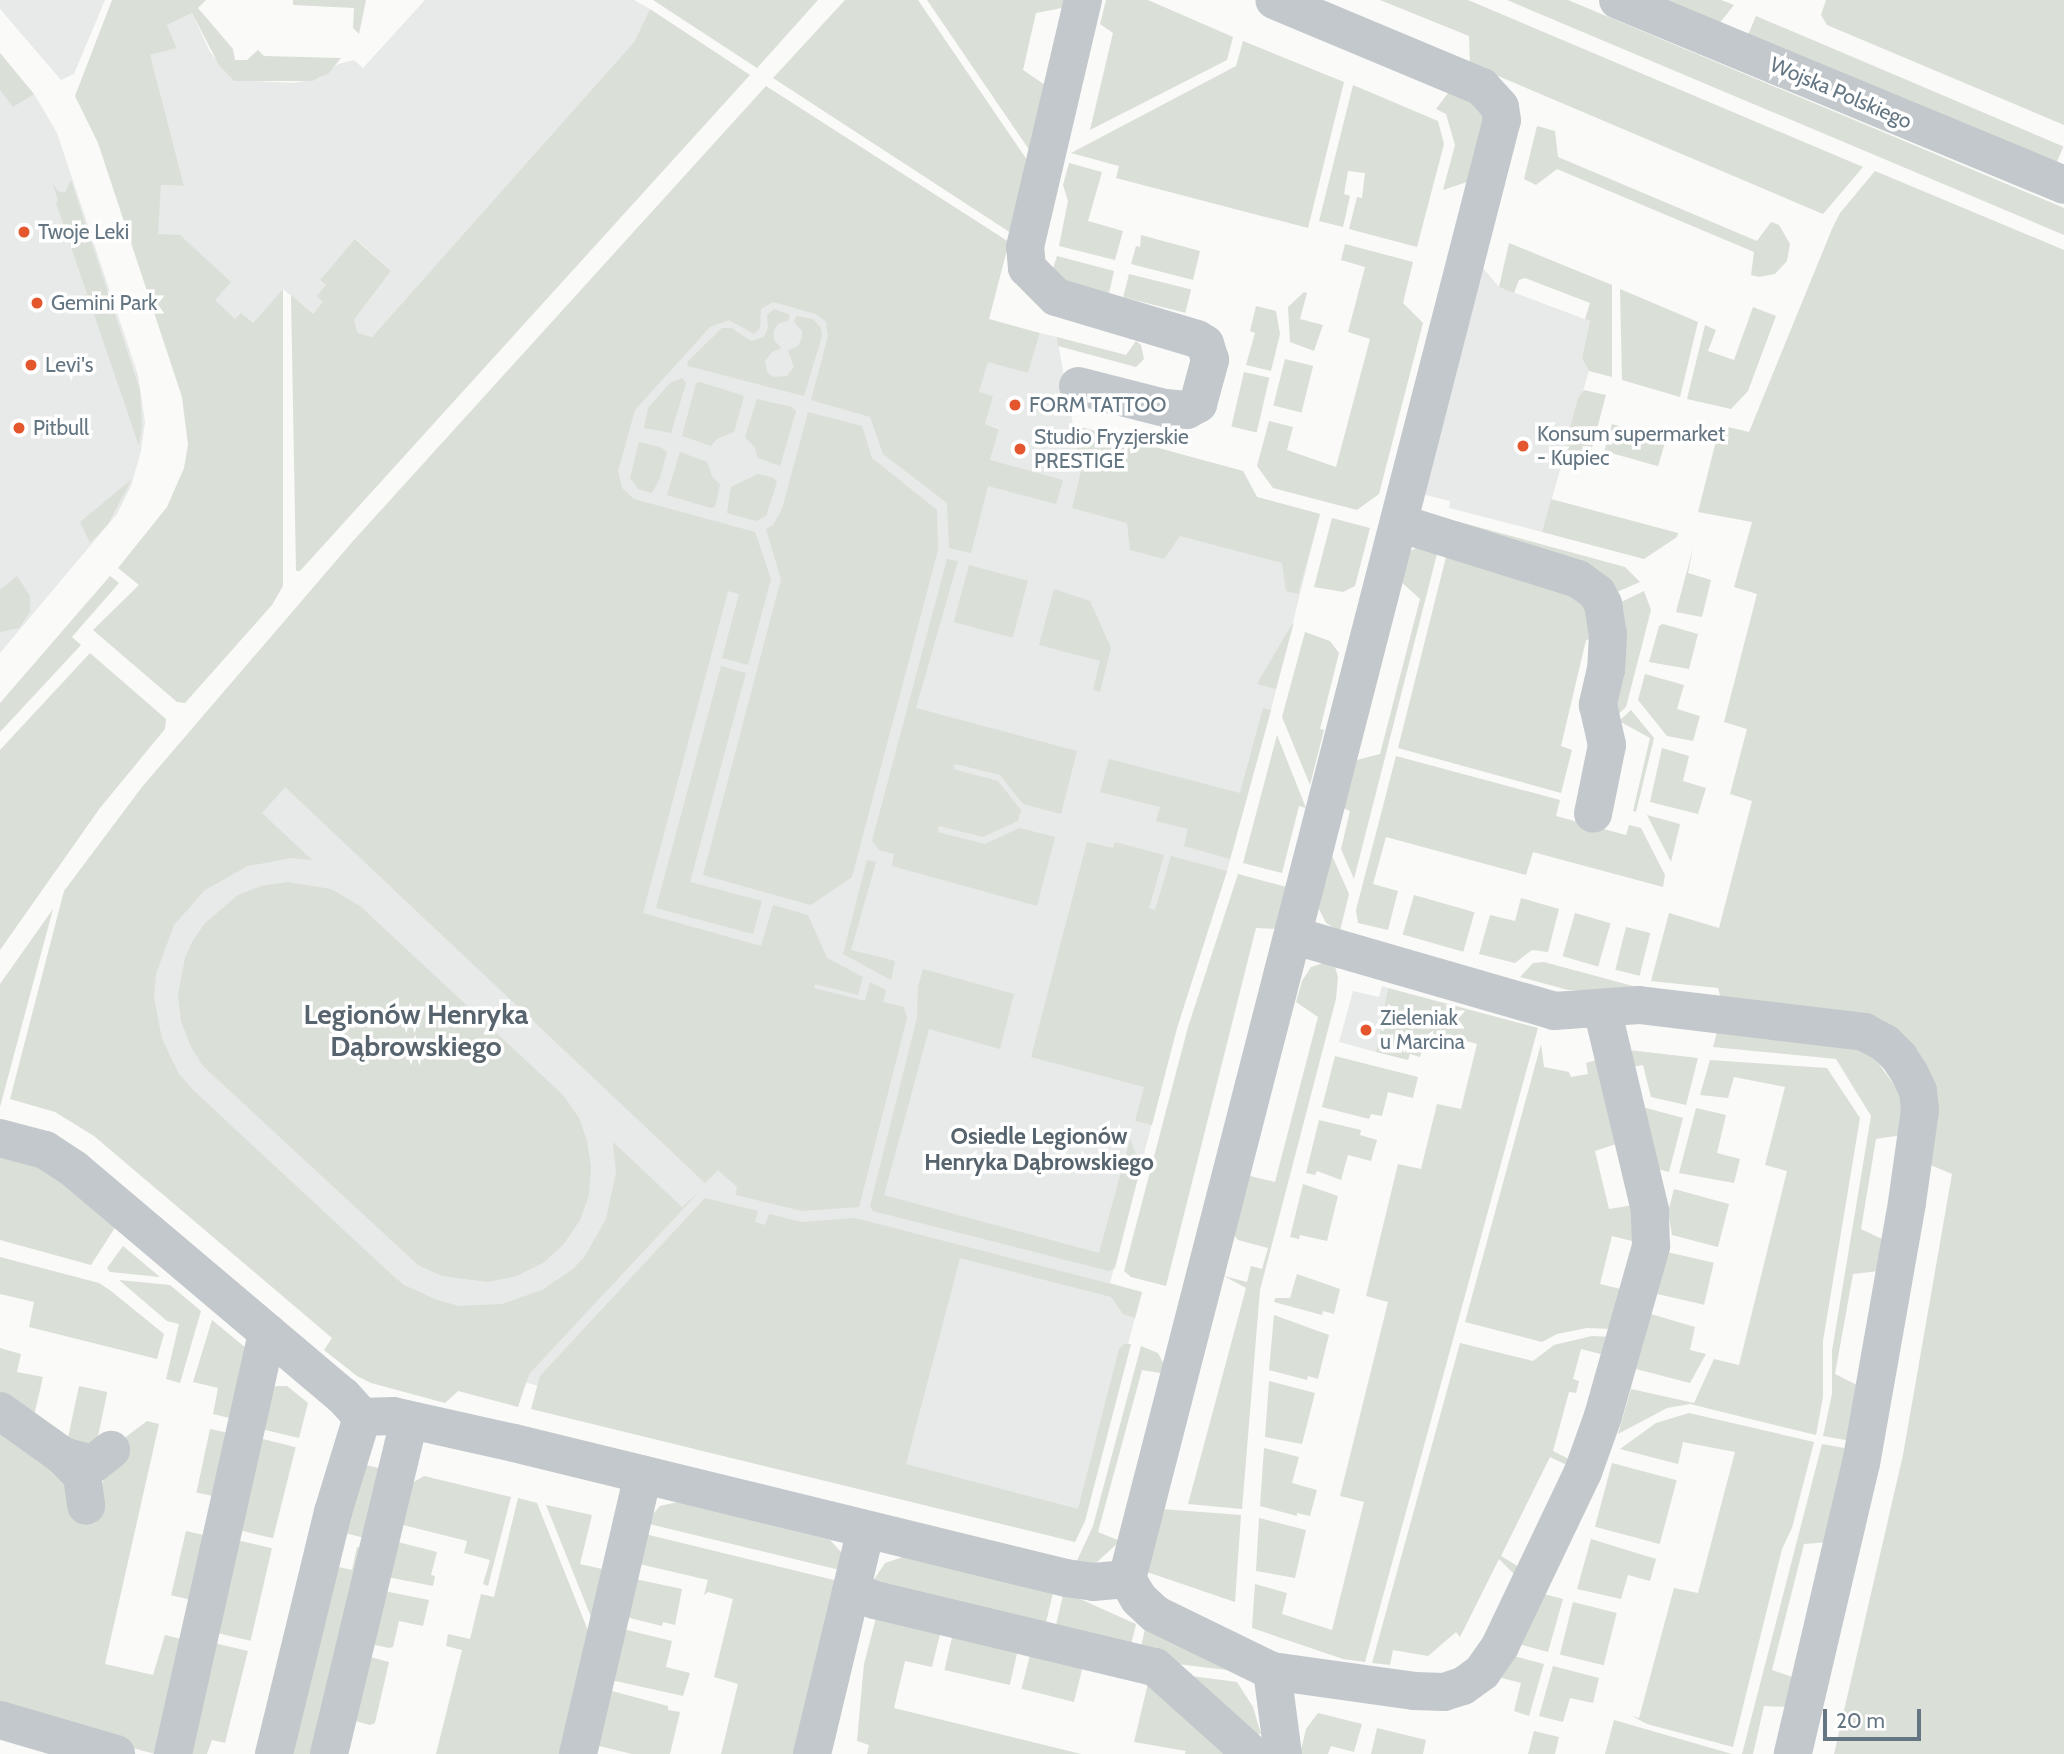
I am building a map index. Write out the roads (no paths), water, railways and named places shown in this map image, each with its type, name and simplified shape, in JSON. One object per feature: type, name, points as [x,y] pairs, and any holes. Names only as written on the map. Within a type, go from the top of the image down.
[{"type":"street","points":[[1078,386],[1165,408],[1187,410],[1198,404],[1210,359],[1205,344],[1197,339],[1056,297],[1027,268],[1025,247],[1083,0]]},
{"type":"street","points":[[1274,0],[1463,77],[1482,87],[1500,107],[1502,120],[1127,1578],[1139,1599],[1155,1614],[1272,1671],[1444,1692],[1463,1686],[1482,1672],[1500,1646],[1592,1451],[1651,1246],[1650,1210],[1602,1008]]},
{"type":"street","name":"Wojska Polskiego","points":[[1618,0],[2064,185]]},
{"type":"street","points":[[1399,523],[1578,579],[1597,593],[1603,604],[1608,634],[1606,669],[1598,705],[1607,745],[1593,814]]},
{"type":"street","points":[[1294,936],[1554,1011],[1639,1005],[1864,1032],[1885,1043],[1899,1057],[1918,1091],[1920,1110],[1913,1162],[1863,1449],[1793,1754]]},
{"type":"street","points":[[0,1138],[44,1150],[74,1169],[342,1396],[362,1417],[393,1416],[1066,1578],[1093,1582],[1127,1578]]},
{"type":"street","points":[[173,1754],[267,1332]]},
{"type":"street","points":[[0,1411],[63,1456],[82,1476],[86,1506]]},
{"type":"street","points":[[274,1754],[333,1512],[362,1417]]},
{"type":"street","points":[[330,1754],[409,1420]]},
{"type":"street","points":[[63,1456],[93,1464],[111,1450]]},
{"type":"street","points":[[578,1754],[643,1475]]},
{"type":"street","points":[[812,1754],[866,1529]]},
{"type":"street","points":[[851,1591],[875,1600],[1155,1667],[1252,1754]]},
{"type":"street","points":[[1272,1671],[1283,1754]]},
{"type":"street","points":[[0,1720],[116,1754]]},
{"type":"place","name":"Twoje Leki","points":[[24,232]]},
{"type":"place","name":"Gemini Park","points":[[37,303]]},
{"type":"place","name":"Levi's","points":[[31,365]]},
{"type":"place","name":"FORM TATTOO","points":[[1015,405]]},
{"type":"place","name":"Pitbull","points":[[19,428]]},
{"type":"place","name":"Konsum supermarket - Kupiec","points":[[1523,446]]},
{"type":"place","name":"Studio Fryzjerskie PRESTIGE","points":[[1020,449]]},
{"type":"place","name":"Zieleniak u Marcina","points":[[1366,1030]]},
{"type":"district","name":"Legionów Henryka Dąbrowskiego","points":[[416,1030]]},
{"type":"district","name":"Osiedle Legionów Henryka Dąbrowskiego","points":[[1039,1149]]}]
